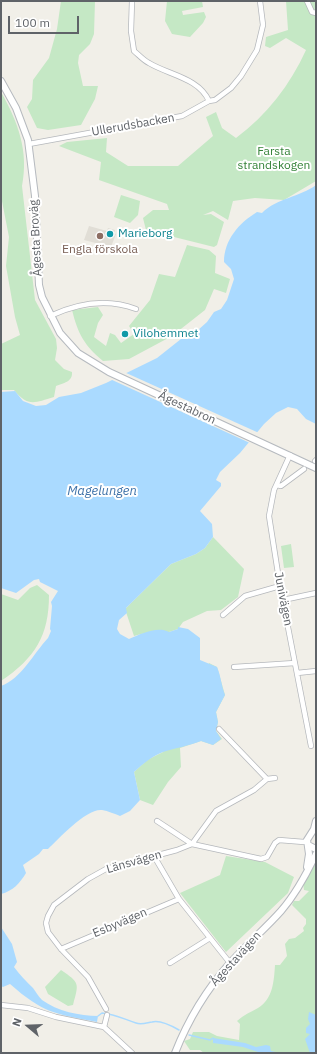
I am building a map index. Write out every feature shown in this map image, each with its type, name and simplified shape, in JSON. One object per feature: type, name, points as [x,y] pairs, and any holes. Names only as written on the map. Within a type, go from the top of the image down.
[{"type":"main road","name":"Ågesta Broväg","points":[[1,81],[16,108],[29,144],[34,196],[39,285],[50,316],[60,333],[78,353],[109,372]]},
{"type":"main road","name":"Ågestabron","points":[[109,372],[290,455]]},
{"type":"main road","points":[[290,455],[316,468]]},
{"type":"main road","points":[[316,821],[314,833],[307,843],[316,849]]},
{"type":"main road","name":"Ågestavägen","points":[[306,871],[309,854],[307,843]]},
{"type":"main road","name":"Ågestavägen","points":[[174,1053],[196,1008],[230,963],[281,911],[295,892],[316,854]]},
{"type":"street","points":[[132,1],[131,31],[134,51],[147,62],[197,85],[205,92],[209,101]]},
{"type":"street","name":"Ullerudsbacken","points":[[29,144],[182,116],[209,101],[215,100],[231,88],[241,76],[257,50],[263,25],[260,1]]},
{"type":"street","points":[[307,1],[312,12],[316,13]]},
{"type":"street","points":[[50,316],[80,304],[99,302],[124,304],[136,309]]},
{"type":"street","name":"Junivägen","points":[[290,455],[272,498],[270,516],[280,586],[311,746]]},
{"type":"street","points":[[277,485],[281,486],[287,483],[304,469]]},
{"type":"street","points":[[223,615],[245,596],[280,586]]},
{"type":"street","points":[[283,600],[316,593]]},
{"type":"street","points":[[234,667],[295,663]]},
{"type":"street","points":[[297,673],[316,671]]},
{"type":"street","points":[[219,729],[267,779]]},
{"type":"street","points":[[192,844],[216,811],[254,790],[267,779],[275,778]]},
{"type":"street","points":[[157,821],[192,844],[261,859],[267,857],[275,843],[279,840],[285,839],[307,843]]},
{"type":"street","name":"Länsvägen","points":[[106,1010],[88,977],[61,949],[48,932],[46,923],[48,916],[54,905],[102,871],[192,844]]},
{"type":"street","points":[[154,856],[179,898],[230,963]]},
{"type":"street","name":"Esbyvägen","points":[[61,949],[179,898]]},
{"type":"street","points":[[170,963],[210,938]]},
{"type":"street","points":[[1,1005],[28,1008],[56,1017],[104,1027],[132,1053]]},
{"type":"street","points":[[104,1027],[107,1015]]},
{"type":"shaded area","name":"Engla förskola","points":[[89,226],[107,231],[108,228],[115,230],[114,233],[116,234],[111,247],[84,240]]},
{"type":"green space","points":[[61,1],[95,1],[94,34],[90,44],[79,55],[78,63],[83,86],[98,86],[95,99],[81,125],[48,130],[37,128],[27,107],[32,99],[33,80],[49,58],[57,29]]},
{"type":"green space","points":[[167,1],[202,1],[203,7],[182,11],[183,15],[204,12],[206,17],[203,23],[190,37],[172,34],[165,21]]},
{"type":"green space","name":"Farsta strandskogen","points":[[286,1],[316,1],[316,181],[284,200],[255,198],[233,201],[228,220],[213,211],[203,215],[211,214],[224,222],[217,245],[214,247],[146,230],[143,218],[153,210],[169,210],[167,204],[99,180],[101,162],[59,146],[67,142],[107,138],[106,152],[128,166],[178,166],[213,136],[206,117],[216,112],[222,128],[236,138],[258,119],[277,98],[293,75],[306,50],[286,38],[270,48],[265,46],[266,37],[288,30]]},
{"type":"green space","points":[[1,92],[17,126],[23,149],[24,173],[22,186],[35,300],[56,339],[57,348],[55,360],[64,369],[72,372],[69,380],[56,386],[54,397],[36,402],[23,399],[14,390],[1,390],[1,344],[20,335],[15,317],[6,266],[9,237],[1,196]]},
{"type":"green space","points":[[121,195],[140,201],[138,215],[130,223],[114,217]]},
{"type":"green space","points":[[187,245],[209,250],[216,256],[215,273],[230,279],[226,293],[214,289],[205,310],[172,336],[129,359],[103,361],[86,344],[79,332],[72,310],[98,307],[103,315],[98,323],[94,337],[106,346],[110,333],[115,335],[121,343],[134,334],[129,326],[150,300],[159,274],[175,277]]},
{"type":"green space","points":[[213,537],[244,569],[238,597],[221,610],[207,611],[183,622],[178,629],[169,632],[134,636],[125,609],[171,564],[196,554],[205,548]]},
{"type":"green space","points":[[291,544],[294,567],[284,568],[281,546]]},
{"type":"green space","points":[[37,585],[49,595],[48,610],[43,634],[38,645],[23,664],[1,681],[1,594],[18,600],[30,588]]},
{"type":"green space","points":[[209,663],[217,667],[225,695],[216,712],[218,722],[216,731],[222,739],[213,745],[201,741],[180,748],[181,767],[168,782],[153,805],[140,800],[134,772],[147,760],[163,752]]},
{"type":"green space","points":[[226,856],[265,862],[294,877],[288,893],[226,952],[180,893],[220,875]]},
{"type":"green space","points":[[316,863],[316,1053],[204,1053],[200,1050],[190,1050],[184,1041],[190,1039],[193,1032],[209,1032],[217,1036],[239,1040],[240,1024],[237,1021],[258,1008],[267,1000],[272,989],[275,965],[280,965],[287,956],[285,944],[289,939],[295,938],[304,931],[303,928],[306,924],[306,919],[292,905],[294,901],[299,901],[309,891],[304,890],[303,883]]},
{"type":"green space","points":[[61,970],[75,981],[77,988],[73,1005],[68,1006],[48,994],[45,987]]},
{"type":"water","name":"Magelungen","points":[[316,185],[316,424],[306,419],[297,409],[288,407],[276,413],[264,424],[240,453],[220,472],[216,480],[221,483],[221,486],[200,511],[212,524],[213,537],[205,548],[196,554],[171,564],[126,608],[127,613],[119,620],[117,629],[120,634],[129,639],[154,630],[164,630],[169,632],[178,629],[178,627],[188,629],[200,638],[200,660],[217,667],[225,695],[216,712],[218,722],[216,731],[221,739],[213,745],[201,741],[163,752],[148,760],[134,772],[140,800],[130,811],[120,816],[102,810],[89,814],[81,819],[48,849],[43,849],[39,854],[23,865],[26,873],[21,880],[13,889],[1,894],[1,686],[8,683],[21,672],[48,638],[51,631],[51,602],[58,591],[40,582],[39,579],[34,580],[16,593],[1,588],[1,392],[15,391],[23,401],[36,406],[46,405],[59,397],[81,393],[106,383],[157,358],[181,339],[188,339],[207,322],[214,312],[221,309],[227,300],[234,279],[231,269],[224,262],[227,246],[234,233],[250,216],[257,212],[262,213],[275,204]]},
{"type":"water","points":[[1,927],[12,944],[17,962],[14,967],[42,1000],[48,1004],[69,1012],[98,1016],[97,1022],[70,1017],[50,1011],[21,994],[10,984],[3,987],[1,986]]},
{"type":"water","points":[[309,1012],[316,1015],[316,1053],[310,1053],[305,1039],[310,1034],[306,1033],[306,1028],[310,1024],[308,1019]]},
{"type":"water","points":[[213,1038],[245,1043],[256,1047],[266,1045],[270,1046],[271,1051],[280,1053],[261,1053],[243,1047],[213,1043]]},
{"type":"pier","points":[[124,372],[259,433],[250,443],[110,379]]},
{"type":"waterway","points":[[98,1016],[102,1013],[140,1024],[158,1022],[179,1030]]},
{"type":"waterway","points":[[189,1035],[210,1040],[213,1038]]},
{"type":"place","name":"Marieborg","points":[[110,234]]},
{"type":"place","name":"Engla förskola","points":[[100,236]]},
{"type":"place","name":"Vilohemmet","points":[[125,334]]}]
